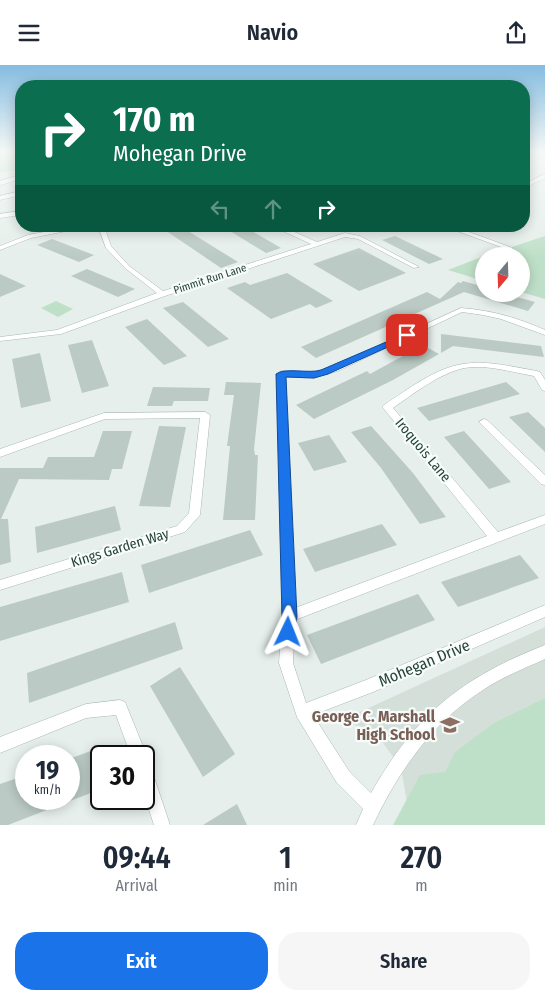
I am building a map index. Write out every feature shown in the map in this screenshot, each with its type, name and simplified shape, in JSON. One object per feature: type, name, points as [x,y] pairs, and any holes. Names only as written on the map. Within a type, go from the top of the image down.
[{"type":"street","points":[[0,198],[15,194]]},
{"type":"street","points":[[0,217],[15,214]]},
{"type":"street","points":[[0,248],[30,237],[57,232]]},
{"type":"street","points":[[103,232],[108,247],[127,267],[162,294]]},
{"type":"street","points":[[289,232],[316,244]]},
{"type":"street","name":"Pimmit Run Lane","points":[[0,339],[58,332],[162,294],[346,235],[360,239],[416,267]]},
{"type":"street","points":[[372,806],[343,777],[302,712],[286,663],[289,617],[281,374],[314,375],[335,369],[461,311],[496,314],[545,333]]},
{"type":"street","name":"Iroquois Lane","points":[[495,537],[387,407],[414,389],[463,365],[503,368],[537,375],[545,388]]},
{"type":"street","name":"Kings Garden Way","points":[[0,453],[104,416],[206,415],[194,515],[181,529],[0,585]]},
{"type":"street","points":[[484,421],[545,481]]},
{"type":"street","points":[[289,617],[545,519]]},
{"type":"street","name":"Mohegan Drive","points":[[302,712],[368,687],[545,611]]},
{"type":"street","points":[[364,825],[372,806],[400,761],[425,729],[452,704],[482,682],[545,652]]},
{"type":"street","points":[[0,745],[86,711],[120,707],[135,745]]},
{"type":"street","points":[[155,804],[162,825]]},
{"type":"lane","points":[[464,232],[505,247]]},
{"type":"shaded area","name":"George C. Marshall High School","points":[[545,627],[545,825],[403,825],[407,807],[406,797],[402,773],[394,758],[383,743],[371,732],[359,726],[338,722]]},
{"type":"green space","points":[[545,236],[545,299],[530,295],[530,247],[511,247]]},
{"type":"green space","points":[[475,260],[475,278],[448,270]]},
{"type":"green space","points":[[56,301],[73,309],[58,317],[41,308]]},
{"type":"green space","points":[[545,698],[545,825],[393,825],[420,775],[445,772],[455,752],[494,723]]},
{"type":"building","points":[[168,232],[190,232],[238,262],[221,268]]},
{"type":"building","points":[[232,232],[254,232],[281,248],[266,253]]},
{"type":"building","points":[[395,236],[443,259],[429,264],[382,240]]},
{"type":"building","points":[[52,239],[94,255],[79,262],[37,245]]},
{"type":"building","points":[[359,248],[406,273],[359,291],[313,264]]},
{"type":"building","points":[[87,269],[135,289],[118,297],[71,276]]},
{"type":"building","points":[[287,273],[333,301],[316,308],[310,304],[271,319],[227,288],[245,282],[250,285]]},
{"type":"building","points":[[0,274],[26,286],[0,297]]},
{"type":"building","points":[[463,281],[475,284],[475,295],[464,292],[316,358],[301,347],[427,292],[440,299],[458,282],[461,283]]},
{"type":"building","points":[[530,301],[535,302],[528,311],[501,303],[530,303]]},
{"type":"building","points":[[183,302],[229,339],[208,347],[163,308]]},
{"type":"building","points":[[147,319],[187,356],[164,365],[125,327]]},
{"type":"building","points":[[441,334],[541,346],[544,357],[453,346],[441,353]]},
{"type":"building","points":[[92,340],[109,386],[82,393],[68,345]]},
{"type":"building","points":[[423,345],[439,354],[393,380],[314,419],[296,405],[367,371],[370,374]]},
{"type":"building","points":[[40,353],[51,401],[21,408],[12,359]]},
{"type":"building","points":[[226,382],[261,383],[254,449],[255,455],[258,455],[255,520],[223,520],[230,446],[227,446],[234,395],[224,395]]},
{"type":"building","points":[[506,382],[520,394],[429,421],[417,408]]},
{"type":"building","points":[[153,387],[210,388],[208,401],[174,401],[172,406],[147,406]]},
{"type":"building","points":[[528,412],[545,428],[545,452],[509,417]]},
{"type":"building","points":[[159,426],[186,427],[170,507],[139,506]]},
{"type":"building","points":[[371,426],[413,473],[446,517],[420,524],[381,468],[351,432]]},
{"type":"building","points":[[103,431],[132,431],[122,469],[112,469],[109,480],[19,479],[1,519],[8,519],[11,562],[0,565],[0,468],[43,468],[48,457],[94,457]]},
{"type":"building","points":[[464,431],[511,482],[489,489],[444,437]]},
{"type":"building","points":[[329,435],[347,462],[314,471],[298,443]]},
{"type":"building","points":[[115,506],[121,530],[37,553],[35,527]]},
{"type":"building","points":[[382,524],[397,545],[315,572],[303,549]]},
{"type":"building","points":[[250,530],[263,555],[149,593],[141,565]]},
{"type":"building","points":[[520,555],[539,578],[458,607],[441,582]]},
{"type":"building","points":[[122,572],[129,602],[0,641],[0,607]]},
{"type":"building","points":[[418,594],[435,620],[321,664],[307,635]]},
{"type":"building","points":[[175,622],[183,649],[29,703],[27,673]]},
{"type":"building","points":[[180,667],[235,754],[203,777],[150,686]]},
{"type":"building","points":[[90,751],[90,793],[80,797],[80,755]]},
{"type":"building","points":[[15,779],[15,810],[47,810],[8,825],[0,825],[0,784]]},
{"type":"building","points":[[237,804],[247,825],[203,825]]},
{"type":"place","name":"George C. Marshall High School","points":[[450,725]]},
{"type":"route","points":[[288,632],[281,374],[314,375],[335,369],[407,335]]}]
